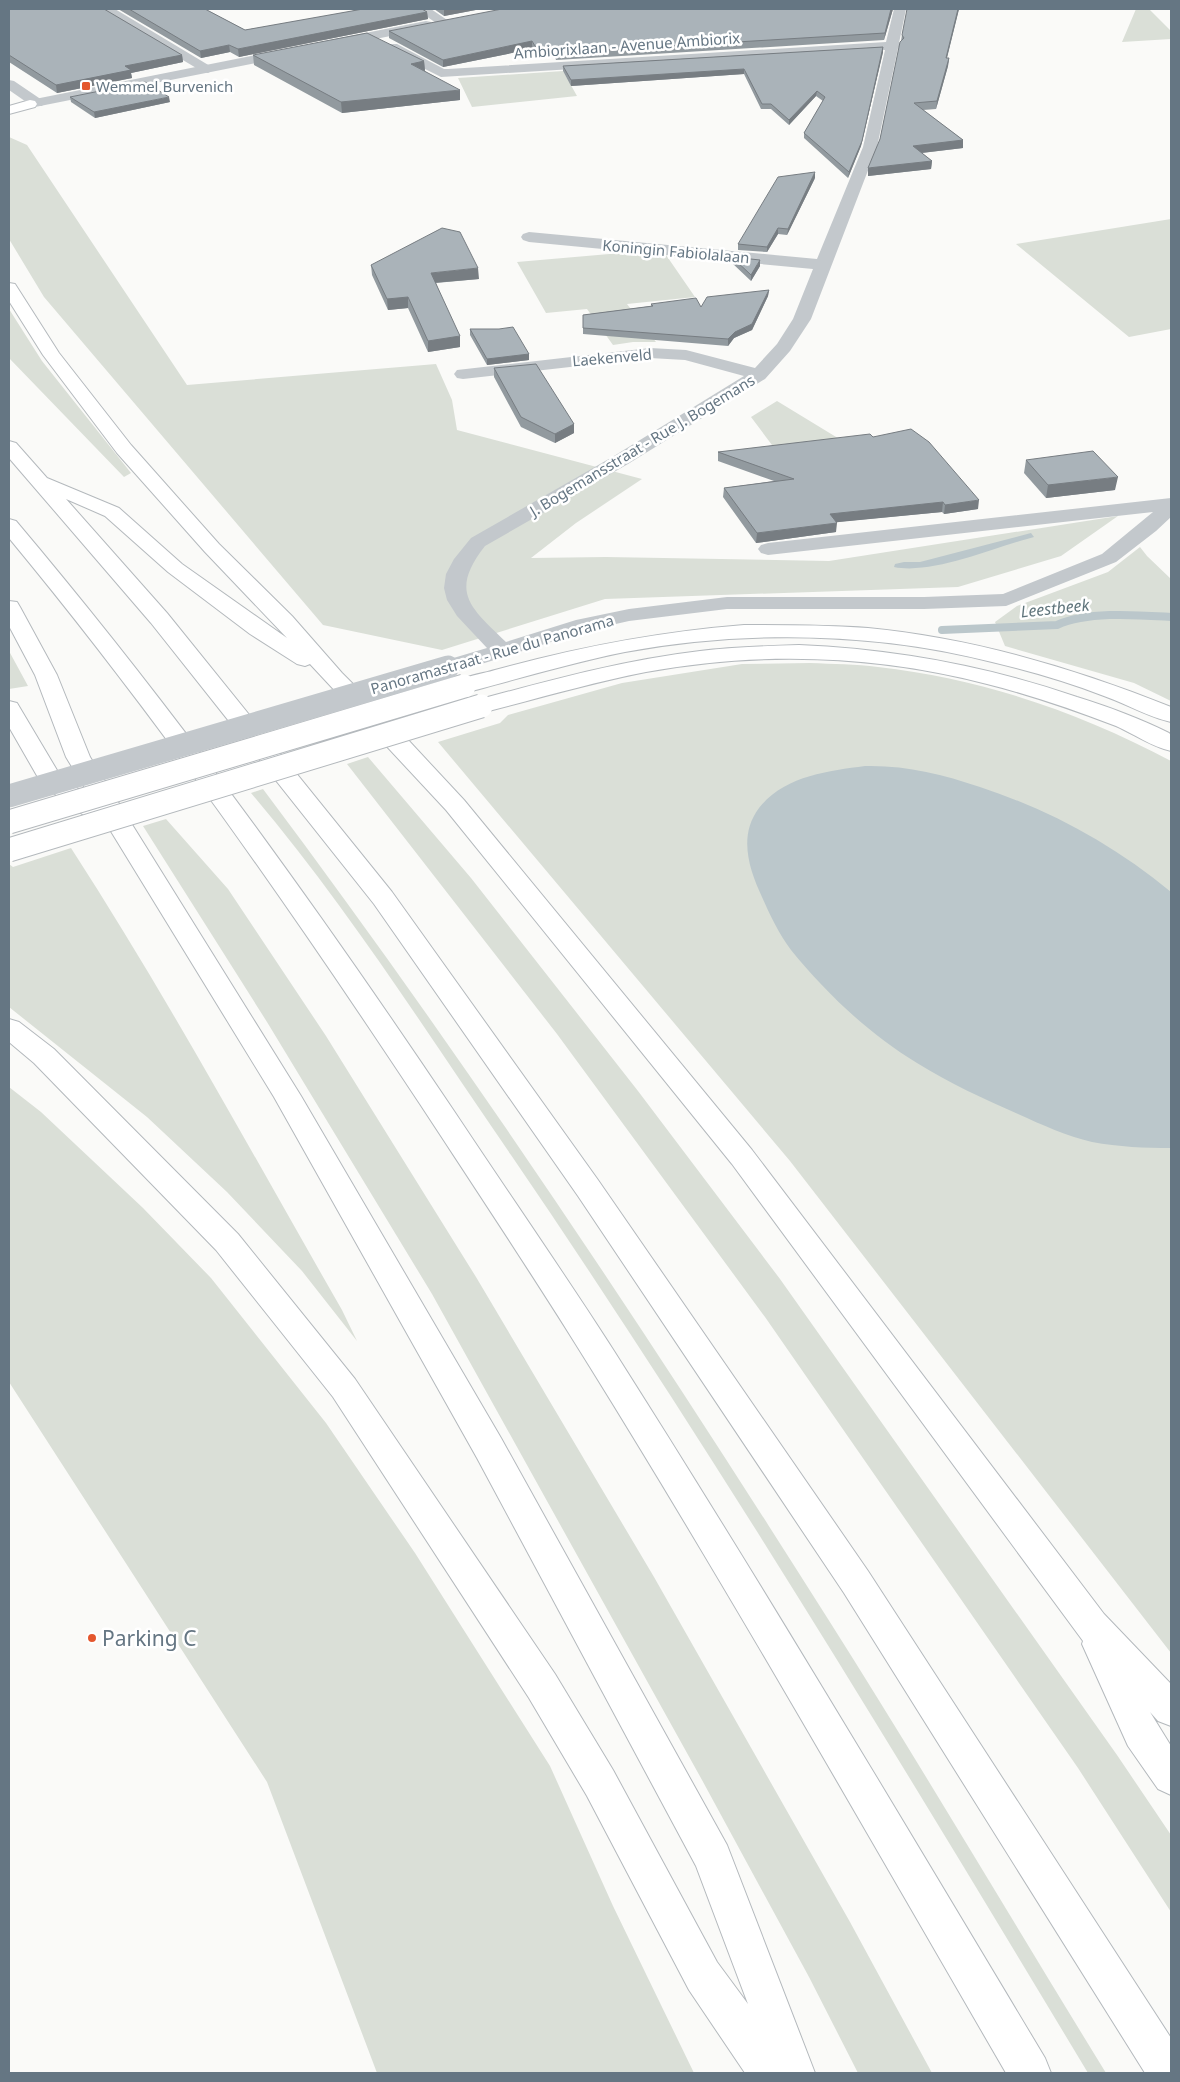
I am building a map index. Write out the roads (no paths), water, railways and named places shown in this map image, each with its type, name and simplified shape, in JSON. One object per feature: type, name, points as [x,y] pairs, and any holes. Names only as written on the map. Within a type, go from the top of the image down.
[{"type":"main road","points":[[9,108],[34,103]]},
{"type":"main road","points":[[9,288],[52,355],[124,448],[212,548],[284,621],[334,678],[389,733],[455,805],[742,1157],[1091,1625],[1171,1709]]},
{"type":"main road","points":[[9,447],[158,618],[394,914],[588,1188],[851,1573],[1169,2073]]},
{"type":"main road","points":[[40,482],[112,512],[174,568],[258,629],[334,678]]},
{"type":"main road","points":[[9,525],[169,725],[348,974],[469,1156],[601,1359],[775,1642],[1030,2073]]},
{"type":"main road","points":[[9,607],[46,675],[78,757],[121,830],[292,1104],[488,1448],[713,1858],[794,2073]]},
{"type":"main road","points":[[9,822],[464,686],[572,657],[681,637],[758,631],[829,632],[888,636],[992,654],[1084,680],[1171,715]]},
{"type":"main road","points":[[9,850],[566,682],[634,667],[703,657],[760,653],[864,655],[948,667],[1014,683],[1106,714],[1171,744]]},
{"type":"main road","points":[[9,708],[52,780],[121,830]]},
{"type":"main road","points":[[9,1028],[44,1056],[228,1242],[344,1388],[542,1686],[600,1783],[703,1976],[770,2073]]},
{"type":"main road","points":[[1091,1625],[1141,1734],[1171,1777]]},
{"type":"street","points":[[106,9],[208,69]]},
{"type":"street","points":[[128,9],[222,66]]},
{"type":"street","points":[[422,9],[444,22]]},
{"type":"street","name":"J. Bogemansstraat - Rue J. Bogemans","points":[[501,650],[469,618],[454,595],[456,574],[464,558],[478,542],[621,460],[759,375],[784,347],[802,319],[850,191],[870,146],[894,45],[900,9]]},
{"type":"street","points":[[324,46],[460,18]]},
{"type":"street","name":"Ambiorixlaan - Avenue Ambiorix","points":[[370,36],[441,73],[894,45]]},
{"type":"street","points":[[9,84],[34,103],[305,49]]},
{"type":"street","name":"Koningin Fabiolalaan","points":[[528,237],[823,265]]},
{"type":"street","name":"Laekenveld","points":[[463,374],[650,353],[680,354],[759,375]]},
{"type":"street","points":[[768,549],[1171,505]]},
{"type":"street","name":"Panoramastraat - Rue du Panorama","points":[[9,796],[584,625],[620,617],[727,603],[924,603],[1006,600],[1109,558],[1149,527],[1171,505]]},
{"type":"waterway","name":"Leestbeek","points":[[942,630],[1057,625],[1084,618],[1113,615],[1171,617]]},
{"type":"place","name":"Wemmel Burvenich","points":[[86,86]]},
{"type":"place","name":"Parking C","points":[[92,1638]]}]
